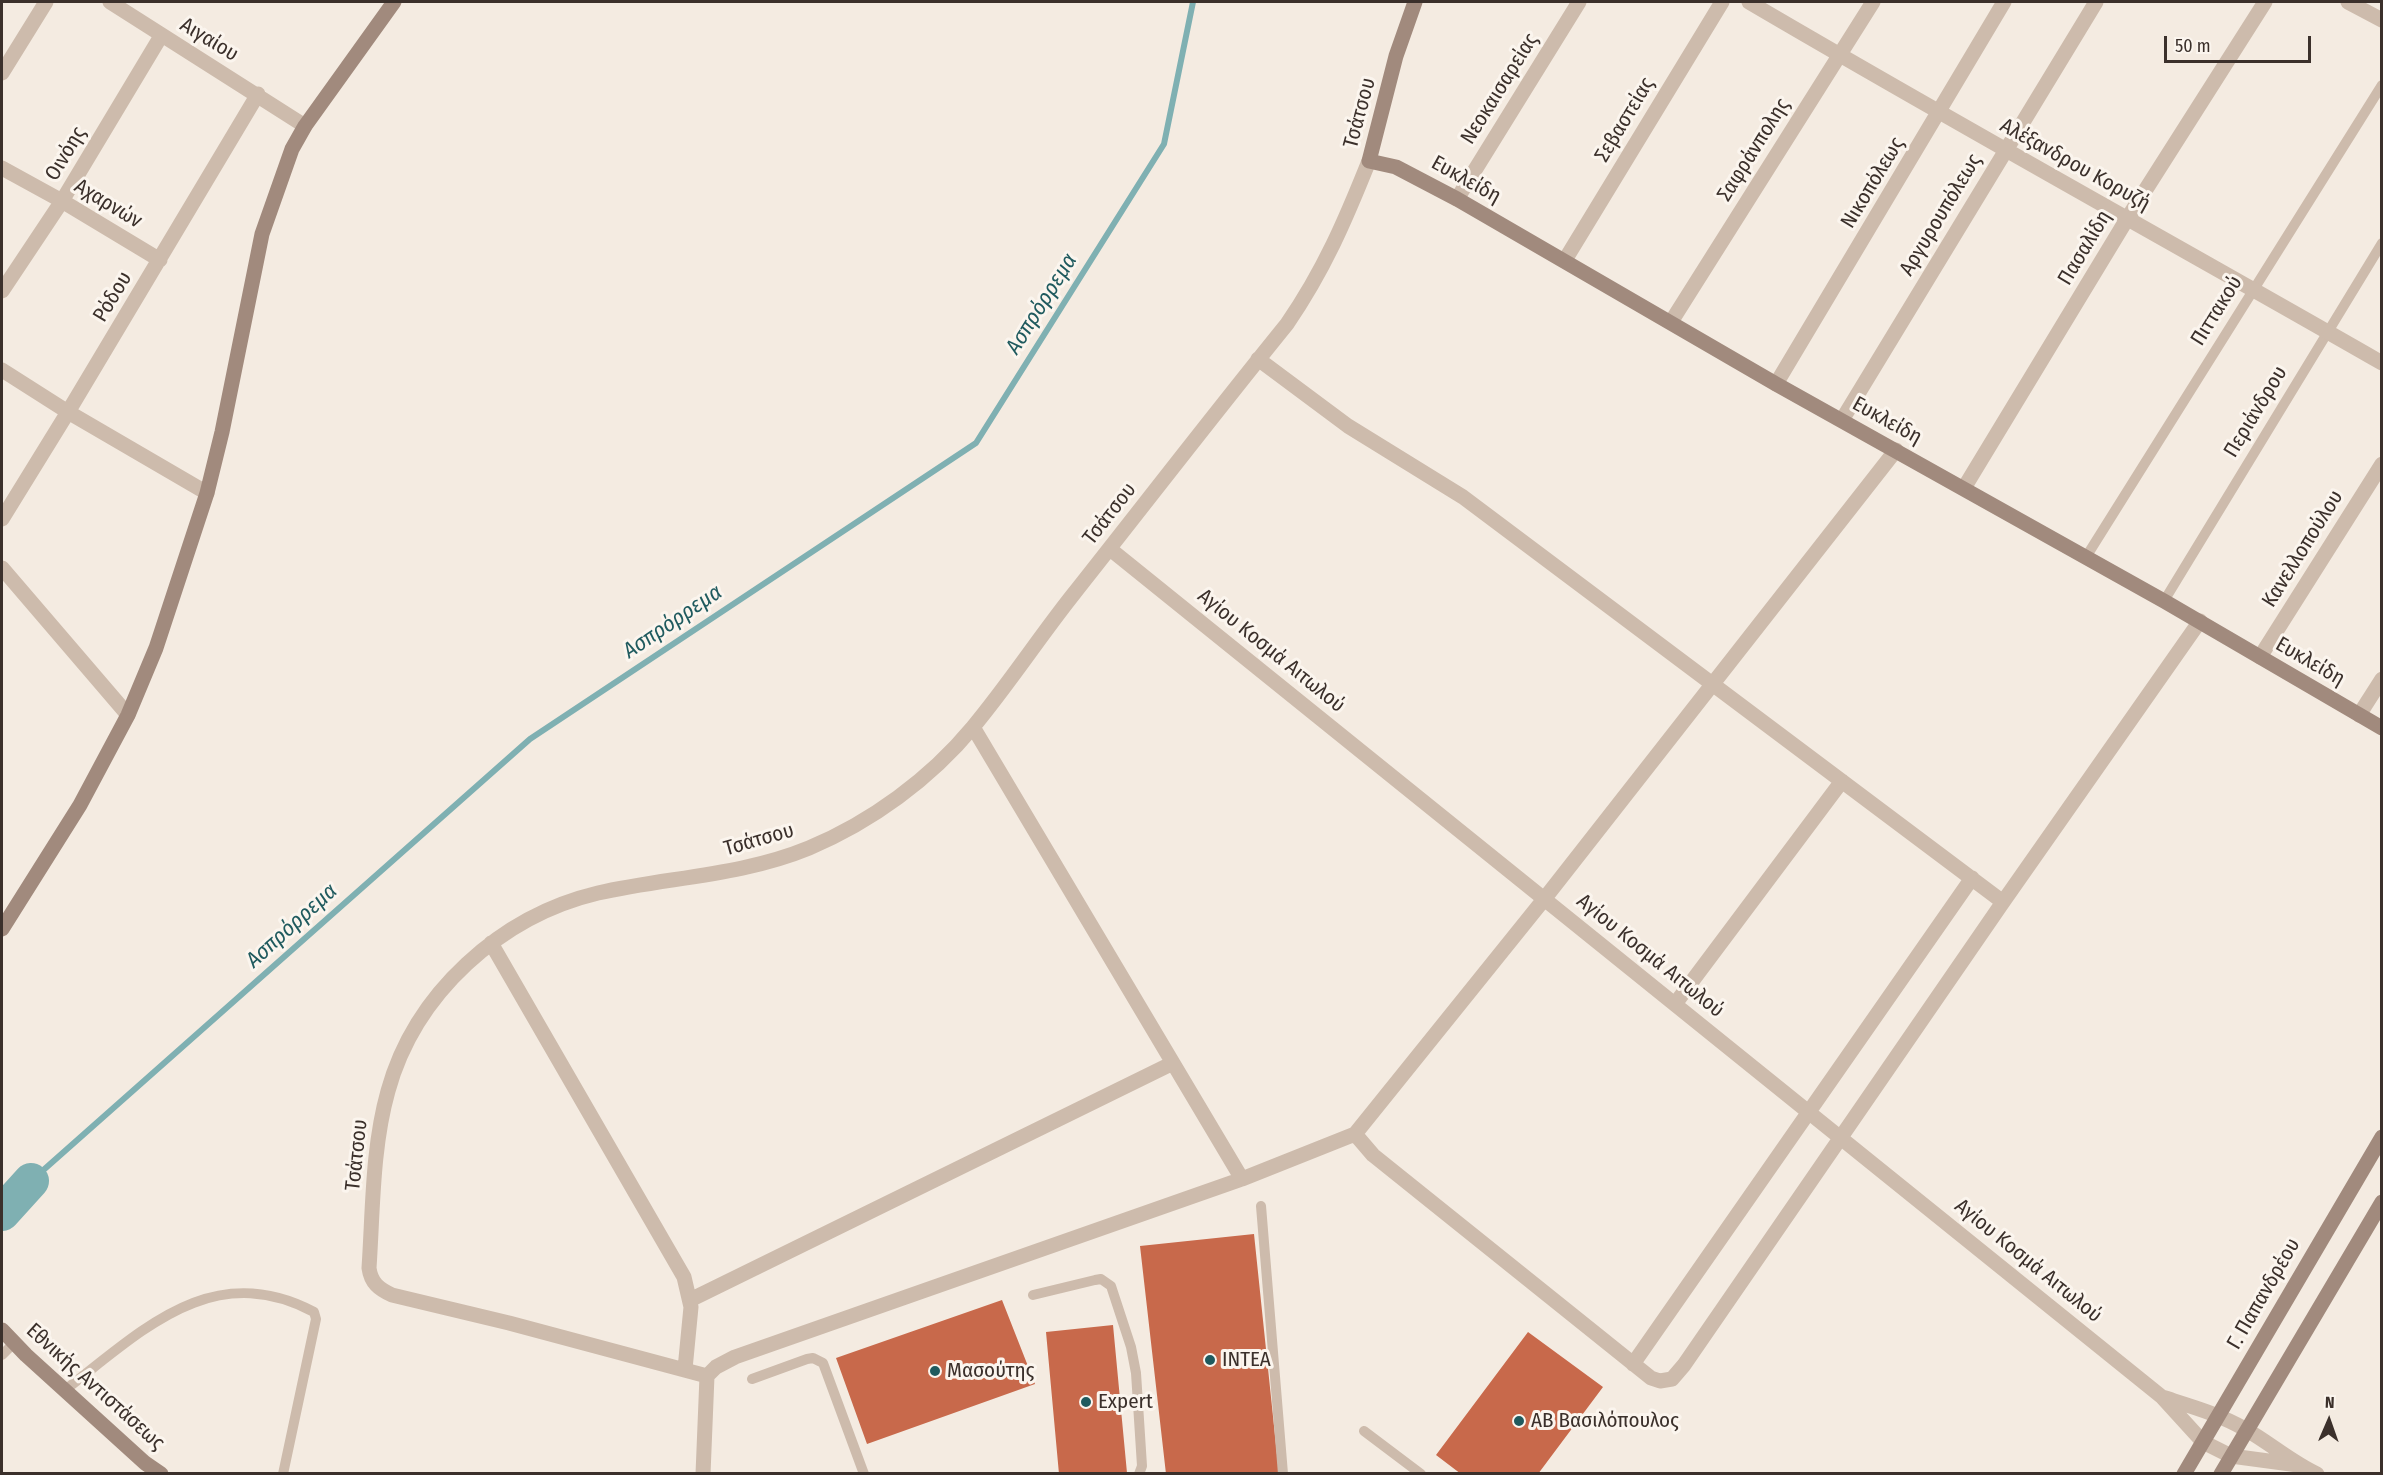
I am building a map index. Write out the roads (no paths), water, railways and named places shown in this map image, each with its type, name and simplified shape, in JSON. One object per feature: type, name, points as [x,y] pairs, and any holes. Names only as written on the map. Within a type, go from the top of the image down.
[{"type":"street","points":[[2,73],[46,2]]},
{"type":"street","name":"Αιγαίου","points":[[110,2],[305,126]]},
{"type":"street","points":[[2,928],[81,806],[128,715],[156,648],[207,493],[222,432],[262,234],[292,149],[305,126],[394,2]]},
{"type":"street","name":"Τσάτσου","points":[[707,1376],[380,1289],[371,1278],[369,1268],[377,1148],[383,1111],[394,1074],[411,1036],[432,1003],[464,965],[491,943],[543,913],[586,896],[738,870],[809,848],[860,821],[904,793],[950,753],[973,727],[1312,288],[1340,232],[1369,161],[1396,56],[1415,2]]},
{"type":"street","name":"Νεοκαισαρείας","points":[[1457,199],[1579,2]]},
{"type":"street","name":"Σεβαστείας","points":[[1565,260],[1722,2]]},
{"type":"street","name":"Αλέξανδρου Κορυζή","points":[[1749,2],[1939,113],[2382,363]]},
{"type":"street","name":"Σαφράνπολης","points":[[1671,322],[1873,2]]},
{"type":"street","name":"Νικοπόλεως","points":[[1776,384],[2004,2]]},
{"type":"street","name":"Αργυρουπόλεως","points":[[1842,420],[2096,2]]},
{"type":"street","name":"Πασαλίδη","points":[[1964,488],[2127,219],[2265,2]]},
{"type":"street","points":[[2348,2],[2382,20]]},
{"type":"street","name":"Οινόης","points":[[2,291],[62,201],[161,36]]},
{"type":"street","name":"Ρόδου","points":[[2,519],[258,94]]},
{"type":"street","name":"Ευκλείδη","points":[[1369,161],[1396,167],[1457,199],[1776,384],[2200,621],[2382,728]]},
{"type":"street","name":"Αχαρνών","points":[[2,168],[160,260]]},
{"type":"street","points":[[1258,359],[1348,426],[1463,497],[2003,902]]},
{"type":"street","points":[[2,370],[68,412],[207,493]]},
{"type":"street","points":[[703,1473],[707,1376],[716,1367],[735,1357],[1242,1179],[1355,1134],[1545,898],[1896,450]]},
{"type":"street","name":"Κανελλοπούλου","points":[[2260,657],[2382,464]]},
{"type":"street","name":"Αγίου Κοσμά Αιτωλού","points":[[1110,549],[2162,1397]]},
{"type":"street","points":[[2,568],[128,715]]},
{"type":"street","points":[[1355,1134],[1373,1155],[1633,1364],[1656,1380],[1668,1381],[1674,1377],[2200,621]]},
{"type":"street","points":[[2360,715],[2382,680]]},
{"type":"street","points":[[973,727],[1242,1179]]},
{"type":"street","points":[[1676,1004],[1842,781]]},
{"type":"street","points":[[1633,1364],[1972,878]]},
{"type":"street","points":[[491,943],[676,1261],[686,1282],[690,1300],[685,1369]]},
{"type":"street","points":[[690,1300],[1173,1063]]},
{"type":"street","name":"Γ. Παπανδρέου","points":[[2184,1473],[2382,1137]]},
{"type":"street","points":[[2221,1473],[2382,1202]]},
{"type":"street","name":"Εθνικής Αντιστάσεως","points":[[2,1330],[145,1463],[161,1473]]},
{"type":"street","points":[[2162,1397],[2218,1415],[2247,1430],[2298,1465],[2317,1473]]},
{"type":"street","points":[[2162,1397],[2203,1442],[2231,1456],[2298,1465]]},
{"type":"lane","name":"Πιττακού","points":[[2086,557],[2382,85]]},
{"type":"lane","name":"Περιάνδρου","points":[[2164,601],[2382,243]]},
{"type":"lane","points":[[1261,1206],[1283,1473]]},
{"type":"lane","points":[[1033,1295],[1101,1279],[1111,1286],[1131,1347],[1136,1373],[1142,1466],[1139,1473]]},
{"type":"lane","points":[[64,1390],[154,1324],[183,1306],[205,1297],[217,1294],[256,1292],[305,1307],[314,1312],[316,1319],[282,1473]]},
{"type":"lane","points":[[2,1355],[14,1343]]},
{"type":"lane","points":[[752,1379],[807,1359],[813,1358],[823,1363],[860,1472]]},
{"type":"lane","points":[[1364,1431],[1421,1473]]},
{"type":"waterway","name":"Ασπρόρρεμα","points":[[31,1181],[530,739],[976,443],[1164,144],[1193,2]]},
{"type":"waterway","points":[[2,1213],[31,1181]]},
{"type":"place","name":"INTEA","points":[[1210,1360]]},
{"type":"place","name":"Μασούτης","points":[[935,1371]]},
{"type":"place","name":"Expert","points":[[1086,1402]]},
{"type":"place","name":"ΑΒ Βασιλόπουλος","points":[[1519,1421]]}]
